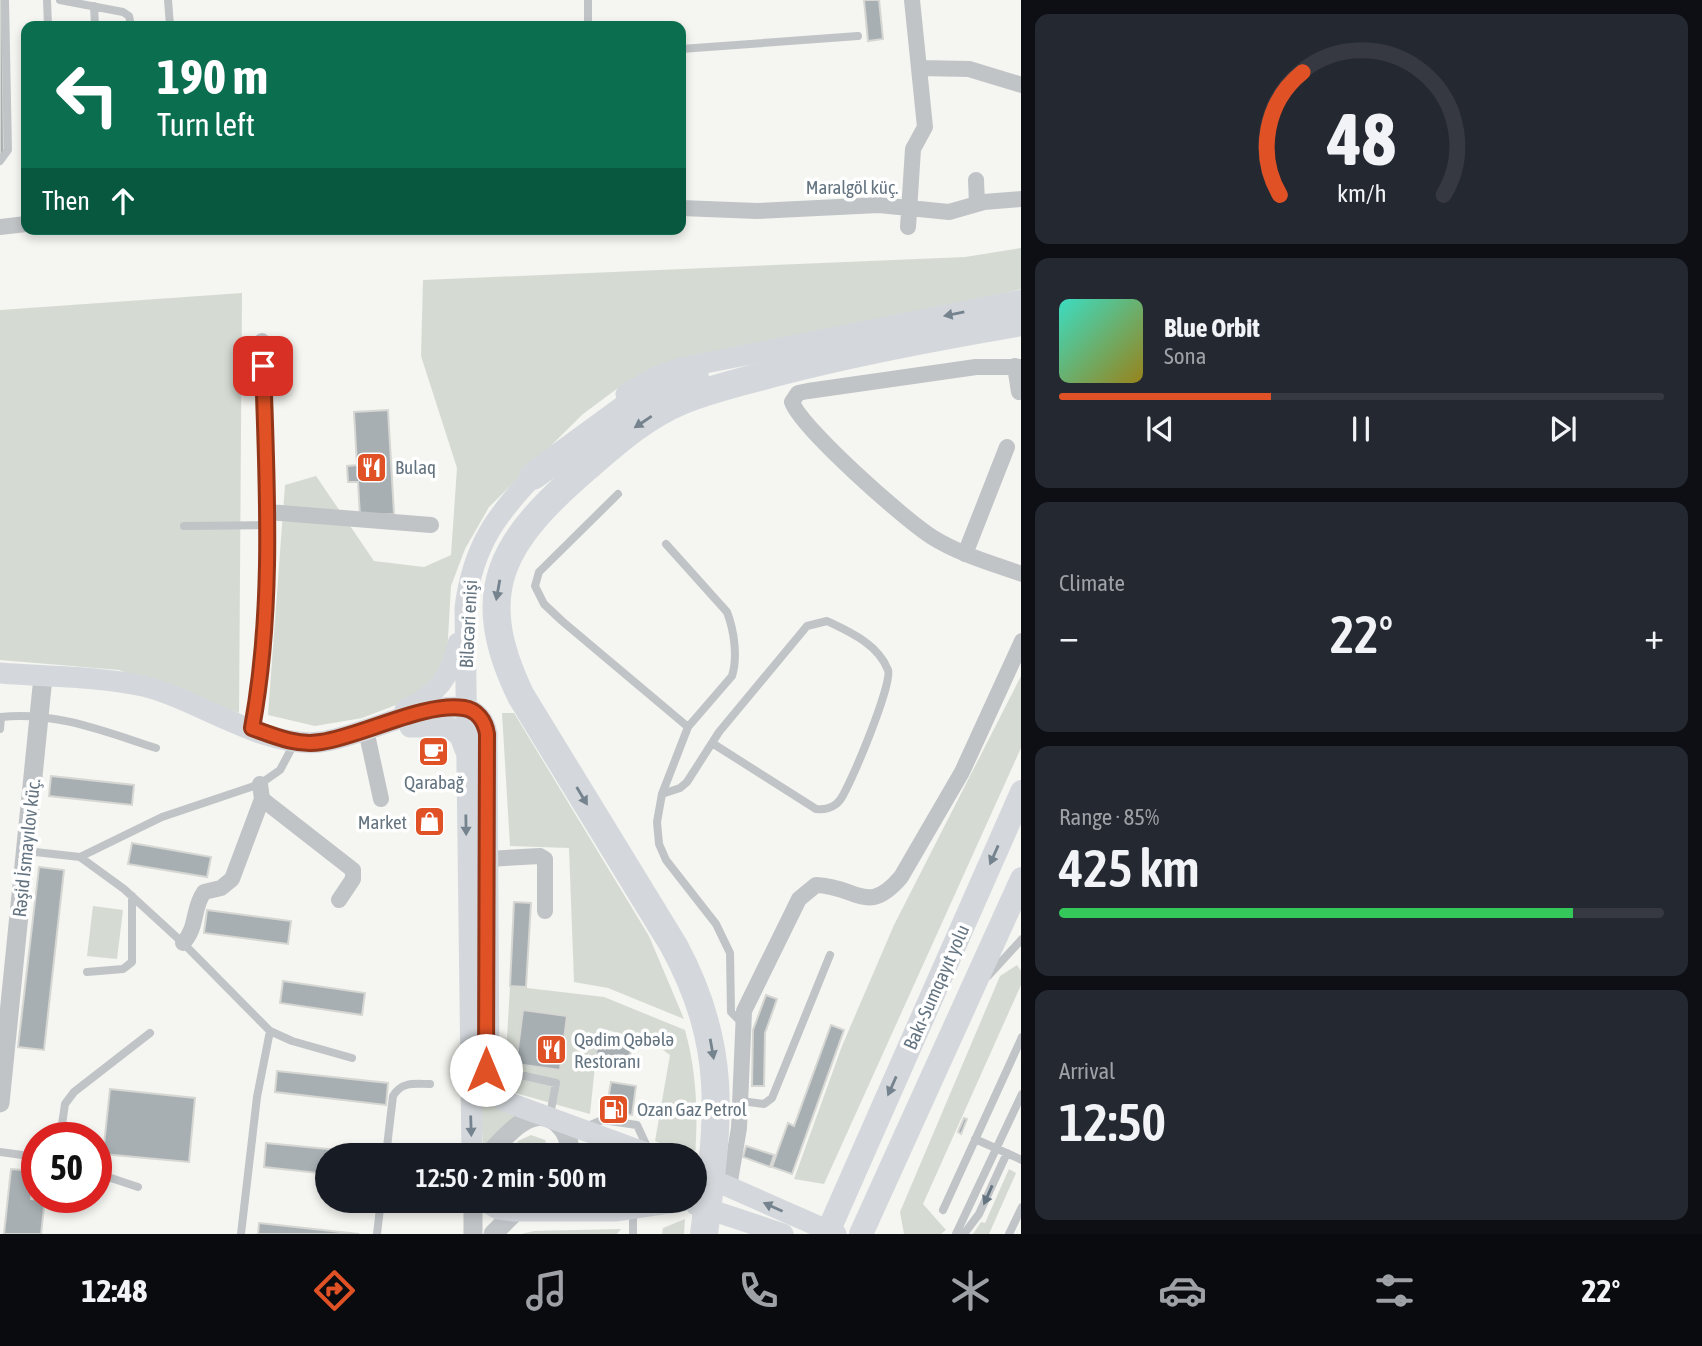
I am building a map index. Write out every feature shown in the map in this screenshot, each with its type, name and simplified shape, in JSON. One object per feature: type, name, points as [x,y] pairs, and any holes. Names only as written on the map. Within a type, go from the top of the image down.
[{"type":"highway","points":[[533,476],[594,429],[655,391],[711,374],[846,355],[1021,322]]},
{"type":"highway","points":[[704,1234],[715,1147],[717,1081],[711,1038],[694,984],[508,668],[496,622],[501,575],[510,551],[536,513],[620,439],[649,418],[709,390],[846,355]]},
{"type":"highway","name":"Bakı-Sumqayıt yolu","points":[[827,1234],[1021,792]]},
{"type":"highway","name":"Bakı-Sumqayıt yolu","points":[[861,1234],[1021,879]]},
{"type":"main road","name":"Biləcəri enişi","points":[[464,708],[465,608],[478,550],[491,526],[533,476],[593,418],[658,376],[691,366],[1021,300]]},
{"type":"main road","points":[[366,730],[416,705],[445,682],[454,664],[465,608]]},
{"type":"main road","points":[[0,673],[143,686],[295,742],[320,742],[426,712],[464,708],[480,717],[487,734],[486,1070],[491,1090],[500,1098],[623,1143]]},
{"type":"main road","points":[[464,708],[472,1143]]},
{"type":"main road","points":[[366,730],[440,725],[455,731],[465,751]]},
{"type":"main road","points":[[707,1177],[836,1234]]},
{"type":"main road","points":[[707,1208],[734,1215],[783,1234]]},
{"type":"street","points":[[908,227],[913,149],[925,127],[912,0]]},
{"type":"street","points":[[920,68],[969,69],[1021,85]]},
{"type":"street","points":[[976,180],[977,204]]},
{"type":"street","name":"Maralgöl küç.","points":[[686,208],[757,211],[879,205],[949,212],[977,204],[1021,198]]},
{"type":"street","points":[[0,227],[21,225]]},
{"type":"street","points":[[252,728],[259,681],[268,518],[262,341]]},
{"type":"street","points":[[1020,393],[1018,366],[976,367],[808,391],[793,398],[794,407],[821,438],[912,524],[965,554],[1021,574]]},
{"type":"street","points":[[965,554],[1007,447]]},
{"type":"street","points":[[268,518],[431,525]]},
{"type":"street","points":[[729,1187],[741,1101],[741,1023],[749,1000],[799,899],[816,885],[828,885],[865,899],[877,898],[890,891],[901,877],[961,772],[1021,641]]},
{"type":"street","name":"Rəşid İsmayılov küç.","points":[[0,1102],[5,997],[25,851],[43,677]]},
{"type":"street","points":[[366,730],[382,799]]},
{"type":"street","points":[[183,943],[193,932],[197,903],[204,892],[221,888],[232,879],[261,792],[353,870],[353,879],[339,900]]},
{"type":"street","points":[[487,859],[540,856],[545,859],[545,911]]},
{"type":"street","points":[[501,1143],[527,1119],[550,1118],[564,1130],[567,1143]]},
{"type":"street","points":[[473,1213],[473,1234]]},
{"type":"street","points":[[494,1234],[514,1213]]},
{"type":"lane","points":[[0,161],[8,150],[5,0]]},
{"type":"lane","points":[[47,0],[48,21]]},
{"type":"lane","points":[[60,0],[127,14],[129,21]]},
{"type":"lane","points":[[168,0],[170,21]]},
{"type":"lane","points":[[588,0],[588,21]]},
{"type":"lane","points":[[94,6],[95,21]]},
{"type":"lane","points":[[686,49],[858,36]]},
{"type":"lane","points":[[618,494],[539,572],[535,586],[544,604],[562,621],[688,727]]},
{"type":"lane","points":[[184,526],[268,518]]},
{"type":"lane","points":[[666,544],[727,612],[732,625],[734,667],[732,676],[688,727],[662,794],[657,822],[659,845],[666,860],[724,939],[732,967],[731,1012],[741,1023]]},
{"type":"lane","points":[[662,794],[680,788],[687,782],[712,743],[807,626],[827,621],[861,638],[882,657],[890,673],[883,703],[840,800],[823,810],[816,809],[712,743]]},
{"type":"lane","points":[[0,729],[1,715],[38,716],[83,724],[156,748]]},
{"type":"lane","points":[[80,857],[162,817],[261,792],[280,770],[295,742]]},
{"type":"lane","points":[[25,851],[80,857],[132,896],[270,1031],[292,1041],[352,1058]]},
{"type":"lane","points":[[87,972],[123,969],[132,962],[132,896]]},
{"type":"lane","points":[[968,1000],[1021,939]]},
{"type":"lane","points":[[741,1101],[764,1104],[772,1098],[830,955]]},
{"type":"lane","points":[[241,1234],[257,1097],[270,1031]]},
{"type":"lane","points":[[62,1122],[65,1104],[74,1092],[150,1033]]},
{"type":"lane","points":[[943,1210],[1021,1037]]},
{"type":"lane","points":[[525,1076],[556,1083],[550,1118]]},
{"type":"lane","points":[[387,1143],[393,1096],[397,1090],[403,1085],[430,1084]]},
{"type":"lane","points":[[956,1234],[1021,1094]]},
{"type":"lane","points":[[580,1129],[602,1120],[637,1125],[645,1143]]},
{"type":"lane","points":[[975,1139],[1021,1160]]},
{"type":"lane","points":[[0,1152],[21,1155]]},
{"type":"lane","points":[[964,1234],[979,1214],[1007,1153]]},
{"type":"lane","points":[[112,1178],[138,1187]]},
{"type":"lane","points":[[1009,1234],[1021,1207]]},
{"type":"lane","points":[[377,1234],[379,1213]]},
{"type":"lane","points":[[632,1234],[633,1213]]},
{"type":"shaded area","points":[[1021,248],[1021,289],[618,388],[583,414],[489,507],[465,549],[451,586],[447,655],[422,695],[362,718],[315,726],[268,715],[285,485],[316,476],[374,561],[424,567],[451,555],[457,468],[421,356],[423,280],[965,257]]},
{"type":"shaded area","points":[[242,293],[239,713],[119,670],[0,660],[0,310]]},
{"type":"shaded area","points":[[1021,676],[1021,748],[824,1184],[794,1179],[842,1046],[894,925]]},
{"type":"shaded area","points":[[502,713],[514,713],[649,936],[684,1019],[608,988],[574,982],[569,848],[510,846]]},
{"type":"shaded area","points":[[93,906],[123,910],[117,959],[87,956]]},
{"type":"shaded area","points":[[1017,965],[1021,971],[1021,985],[923,1204],[946,1230],[941,1234],[904,1234],[900,1212],[1000,976]]},
{"type":"shaded area","name":"Qədim Qəbələ Restoranı","points":[[510,986],[604,997],[685,1030],[696,1094],[695,1143],[655,1141],[670,1055],[651,1041],[599,1028],[590,1114],[504,1090]]},
{"type":"shaded area","points":[[480,1087],[492,1103],[522,1116],[491,1143],[483,1143]]},
{"type":"shaded area","points":[[531,1135],[545,1140],[546,1143],[517,1143]]},
{"type":"shaded area","points":[[1009,1169],[1016,1173],[989,1234],[973,1234],[981,1222],[985,1223]]},
{"type":"shaded area","points":[[685,1219],[684,1234],[662,1234],[663,1228]]},
{"type":"shaded area","points":[[621,1229],[617,1234],[521,1234],[534,1231]]},
{"type":"building","points":[[2,0],[4,156],[0,156]]},
{"type":"building","points":[[864,0],[879,0],[883,39],[868,41]]},
{"type":"building","points":[[388,410],[394,514],[360,516],[358,482],[348,482],[347,466],[357,465],[354,412]]},
{"type":"building","points":[[51,776],[134,785],[132,805],[49,796]]},
{"type":"building","points":[[132,843],[211,857],[207,877],[128,864]]},
{"type":"building","points":[[39,867],[64,870],[44,1050],[18,1047]]},
{"type":"building","points":[[514,902],[531,903],[526,987],[510,986]]},
{"type":"building","points":[[207,910],[291,921],[288,944],[204,933]]},
{"type":"building","points":[[283,981],[365,993],[362,1015],[280,1003]]},
{"type":"building","points":[[766,995],[777,999],[765,1033],[764,1086],[752,1086],[753,1030]]},
{"type":"building","points":[[523,1010],[567,1016],[560,1070],[516,1064]]},
{"type":"building","points":[[831,1025],[844,1030],[792,1174],[772,1167],[788,1123],[794,1126]]},
{"type":"building","points":[[597,1041],[631,1044],[630,1061],[596,1058]]},
{"type":"building","points":[[277,1071],[388,1083],[386,1105],[275,1092]]},
{"type":"building","points":[[611,1082],[636,1086],[632,1115],[606,1112]]},
{"type":"building","points":[[110,1089],[195,1098],[189,1162],[112,1155],[112,1122],[106,1122]]},
{"type":"building","points":[[964,1118],[967,1119],[961,1134],[958,1132]]},
{"type":"building","points":[[266,1143],[315,1148],[315,1173],[264,1167]]},
{"type":"building","points":[[746,1146],[774,1155],[770,1167],[743,1157]]},
{"type":"building","points":[[11,1169],[21,1170],[21,1213],[43,1213],[41,1234],[4,1234]]},
{"type":"building","points":[[259,1223],[359,1234],[258,1234]]},
{"type":"place","name":"Bulaq","points":[[372,467]]},
{"type":"place","name":"Qarabağ","points":[[434,751]]},
{"type":"place","name":"Market","points":[[430,822]]},
{"type":"place","name":"Qədim Qəbələ Restoranı","points":[[551,1050]]},
{"type":"place","name":"Ozan Gaz Petrol","points":[[614,1109]]},
{"type":"route","points":[[263,366],[268,512],[259,681],[252,728],[271,736],[305,743],[320,742],[441,709],[464,708],[480,717],[486,726],[487,734],[486,1070]]}]
